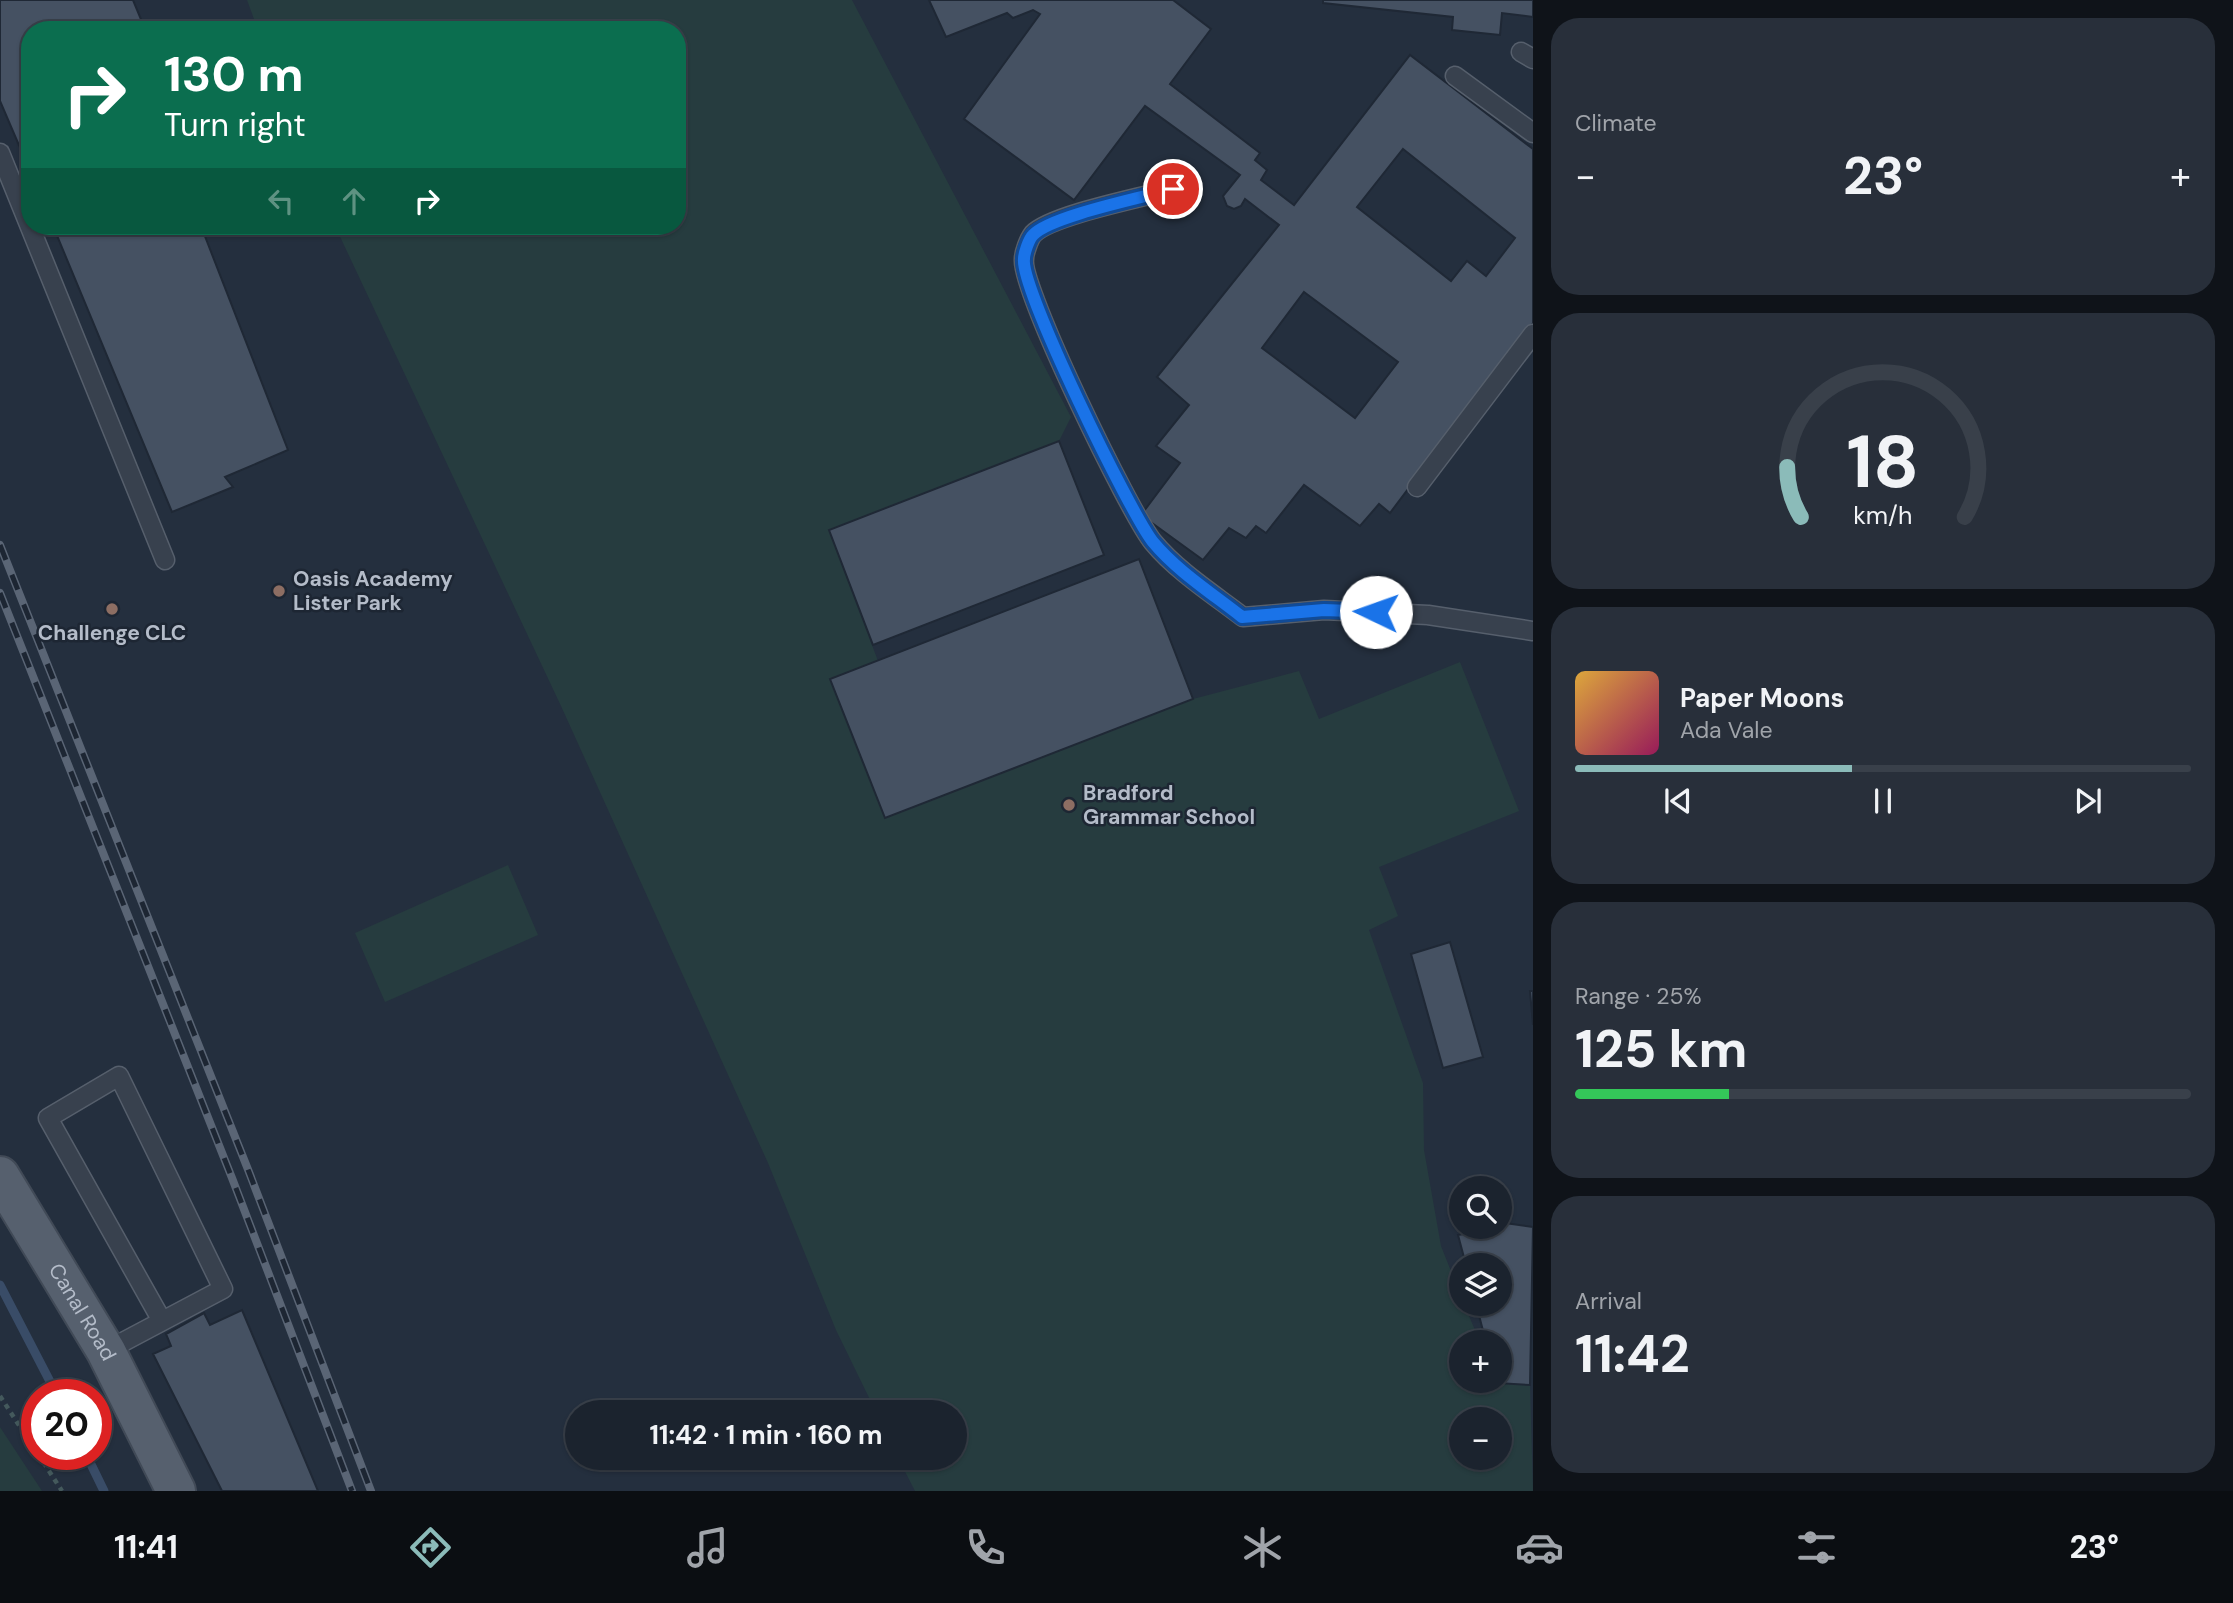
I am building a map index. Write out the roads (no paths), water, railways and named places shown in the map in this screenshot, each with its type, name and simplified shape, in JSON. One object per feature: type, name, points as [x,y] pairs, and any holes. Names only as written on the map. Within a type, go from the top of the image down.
[{"type":"main road","name":"Canal Road","points":[[0,1177],[106,1351],[176,1491]]},
{"type":"lane","points":[[1455,76],[1533,134]]},
{"type":"lane","points":[[0,153],[21,205]]},
{"type":"lane","points":[[1173,189],[1050,223],[1032,235],[1023,260],[1032,294],[1057,355],[1128,499],[1153,542],[1242,617],[1324,610],[1428,615],[1533,631]]},
{"type":"lane","points":[[33,235],[165,560]]},
{"type":"lane","points":[[1417,487],[1533,334]]},
{"type":"lane","points":[[106,1351],[223,1289],[119,1076],[48,1118],[162,1321]]},
{"type":"waterway","points":[[0,1285],[49,1379]]},
{"type":"waterway","points":[[94,1470],[104,1491]]},
{"type":"railway","points":[[0,545],[249,1172],[371,1491]]},
{"type":"railway","points":[[0,593],[232,1178],[352,1491]]},
{"type":"place","name":"Oasis Academy Lister Park","points":[[279,591]]},
{"type":"place","name":"Challenge CLC","points":[[112,609]]},
{"type":"place","name":"Bradford Grammar School","points":[[1069,805]]}]
